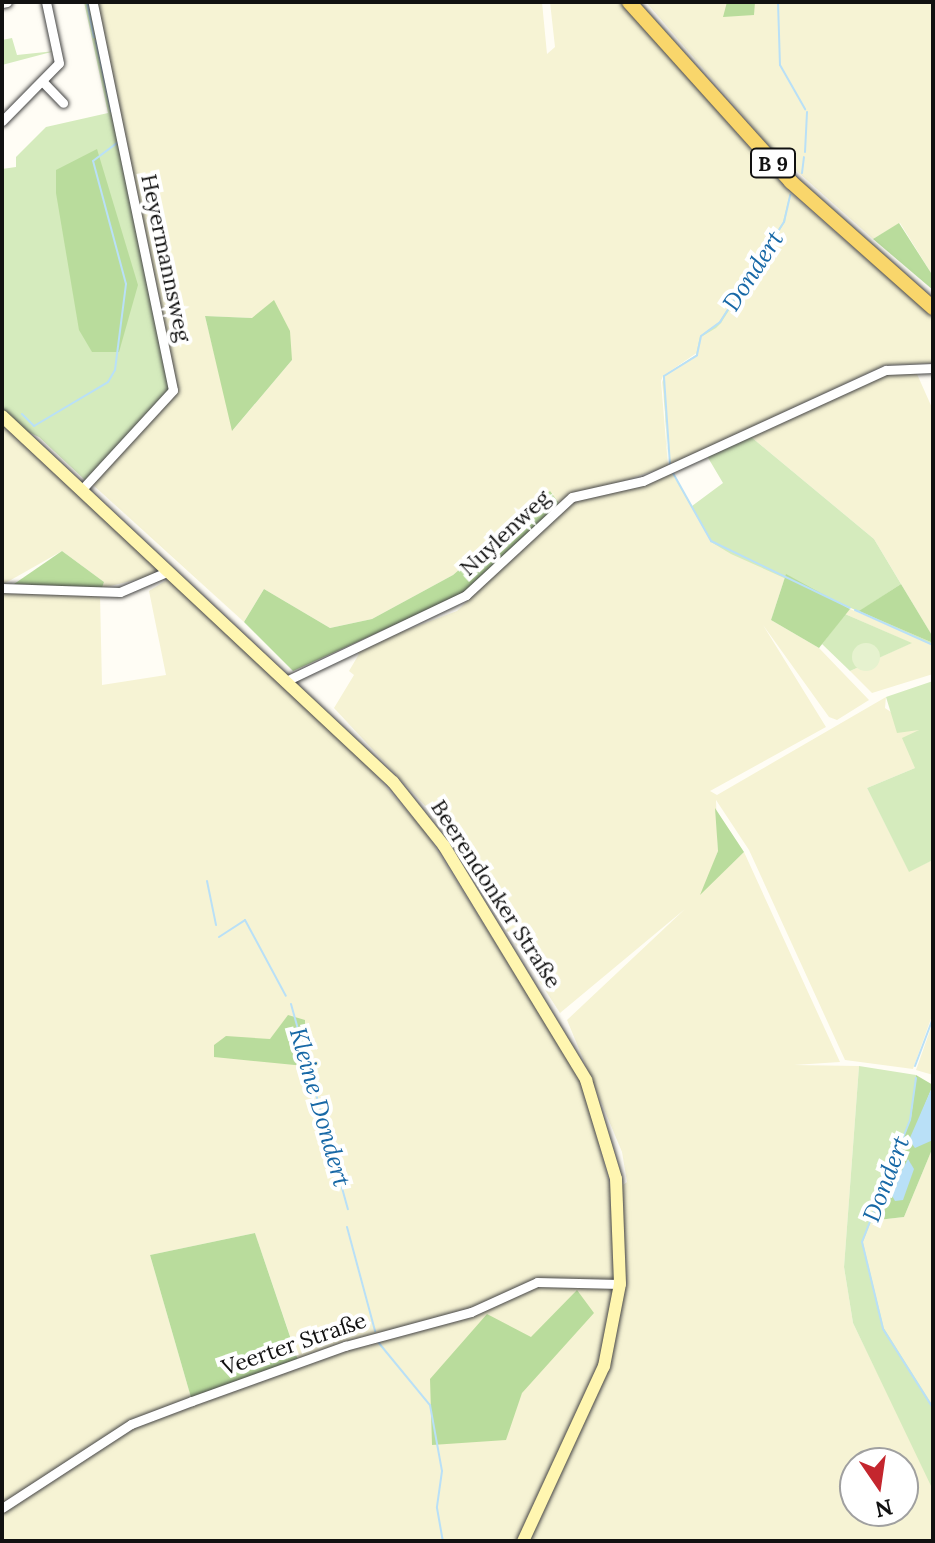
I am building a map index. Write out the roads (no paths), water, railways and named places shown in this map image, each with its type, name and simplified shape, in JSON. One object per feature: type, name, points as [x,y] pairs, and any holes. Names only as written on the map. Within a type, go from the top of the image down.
[{"type":"main road","name":"B 9","points":[[629,2],[791,182],[933,308]]},
{"type":"street","points":[[2,121],[43,82],[59,58],[46,2]]},
{"type":"street","name":"Heyermannsweg","points":[[83,488],[159,411],[173,382],[93,2]]},
{"type":"street","points":[[43,82],[63,103]]},
{"type":"street","name":"Nuylenweg","points":[[288,680],[466,595],[572,497],[643,481],[886,370],[933,368]]},
{"type":"street","name":"Beerendonker Straße","points":[[2,416],[83,488],[393,782],[444,846],[578,1063],[616,1179],[620,1284]]},
{"type":"street","points":[[2,588],[120,592],[169,571]]},
{"type":"street","name":"Veerter Straße","points":[[2,1508],[131,1424],[205,1396],[345,1346],[471,1312],[537,1282],[620,1284]]},
{"type":"street","points":[[523,1541],[599,1380],[620,1284]]},
{"type":"water","points":[[933,1085],[933,1140],[915,1148],[909,1140]]},
{"type":"water","points":[[908,1159],[914,1169],[903,1200],[895,1201],[890,1192]]},
{"type":"waterway","points":[[87,2],[94,37]]},
{"type":"waterway","name":"Dondert","points":[[778,2],[780,65],[805,109]]},
{"type":"waterway","points":[[96,41],[111,111]]},
{"type":"waterway","name":"Dondert","points":[[805,152],[807,112]]},
{"type":"waterway","points":[[22,414],[34,426],[108,382],[115,370],[126,284],[93,161],[118,142]]},
{"type":"waterway","name":"Dondert","points":[[802,173],[804,157]]},
{"type":"waterway","name":"Dondert","points":[[670,465],[664,376],[697,355],[701,336],[720,322],[784,222],[790,195]]},
{"type":"waterway","name":"Dondert","points":[[673,473],[711,541],[850,608]]},
{"type":"waterway","name":"Dondert","points":[[855,610],[933,645]]},
{"type":"waterway","name":"Kleine Dondert","points":[[207,881],[216,925]]},
{"type":"waterway","name":"Kleine Dondert","points":[[219,937],[245,920],[286,996]]},
{"type":"waterway","name":"Kleine Dondert","points":[[291,1004],[348,1209]]},
{"type":"waterway","name":"Dondert","points":[[915,1066],[933,1018]]},
{"type":"waterway","name":"Dondert","points":[[916,1078],[910,1120],[862,1242],[883,1329],[933,1408]]},
{"type":"waterway","name":"Kleine Dondert","points":[[347,1227],[375,1331]]},
{"type":"waterway","name":"Kleine Dondert","points":[[378,1342],[430,1405],[442,1471],[437,1508],[443,1541]]}]
